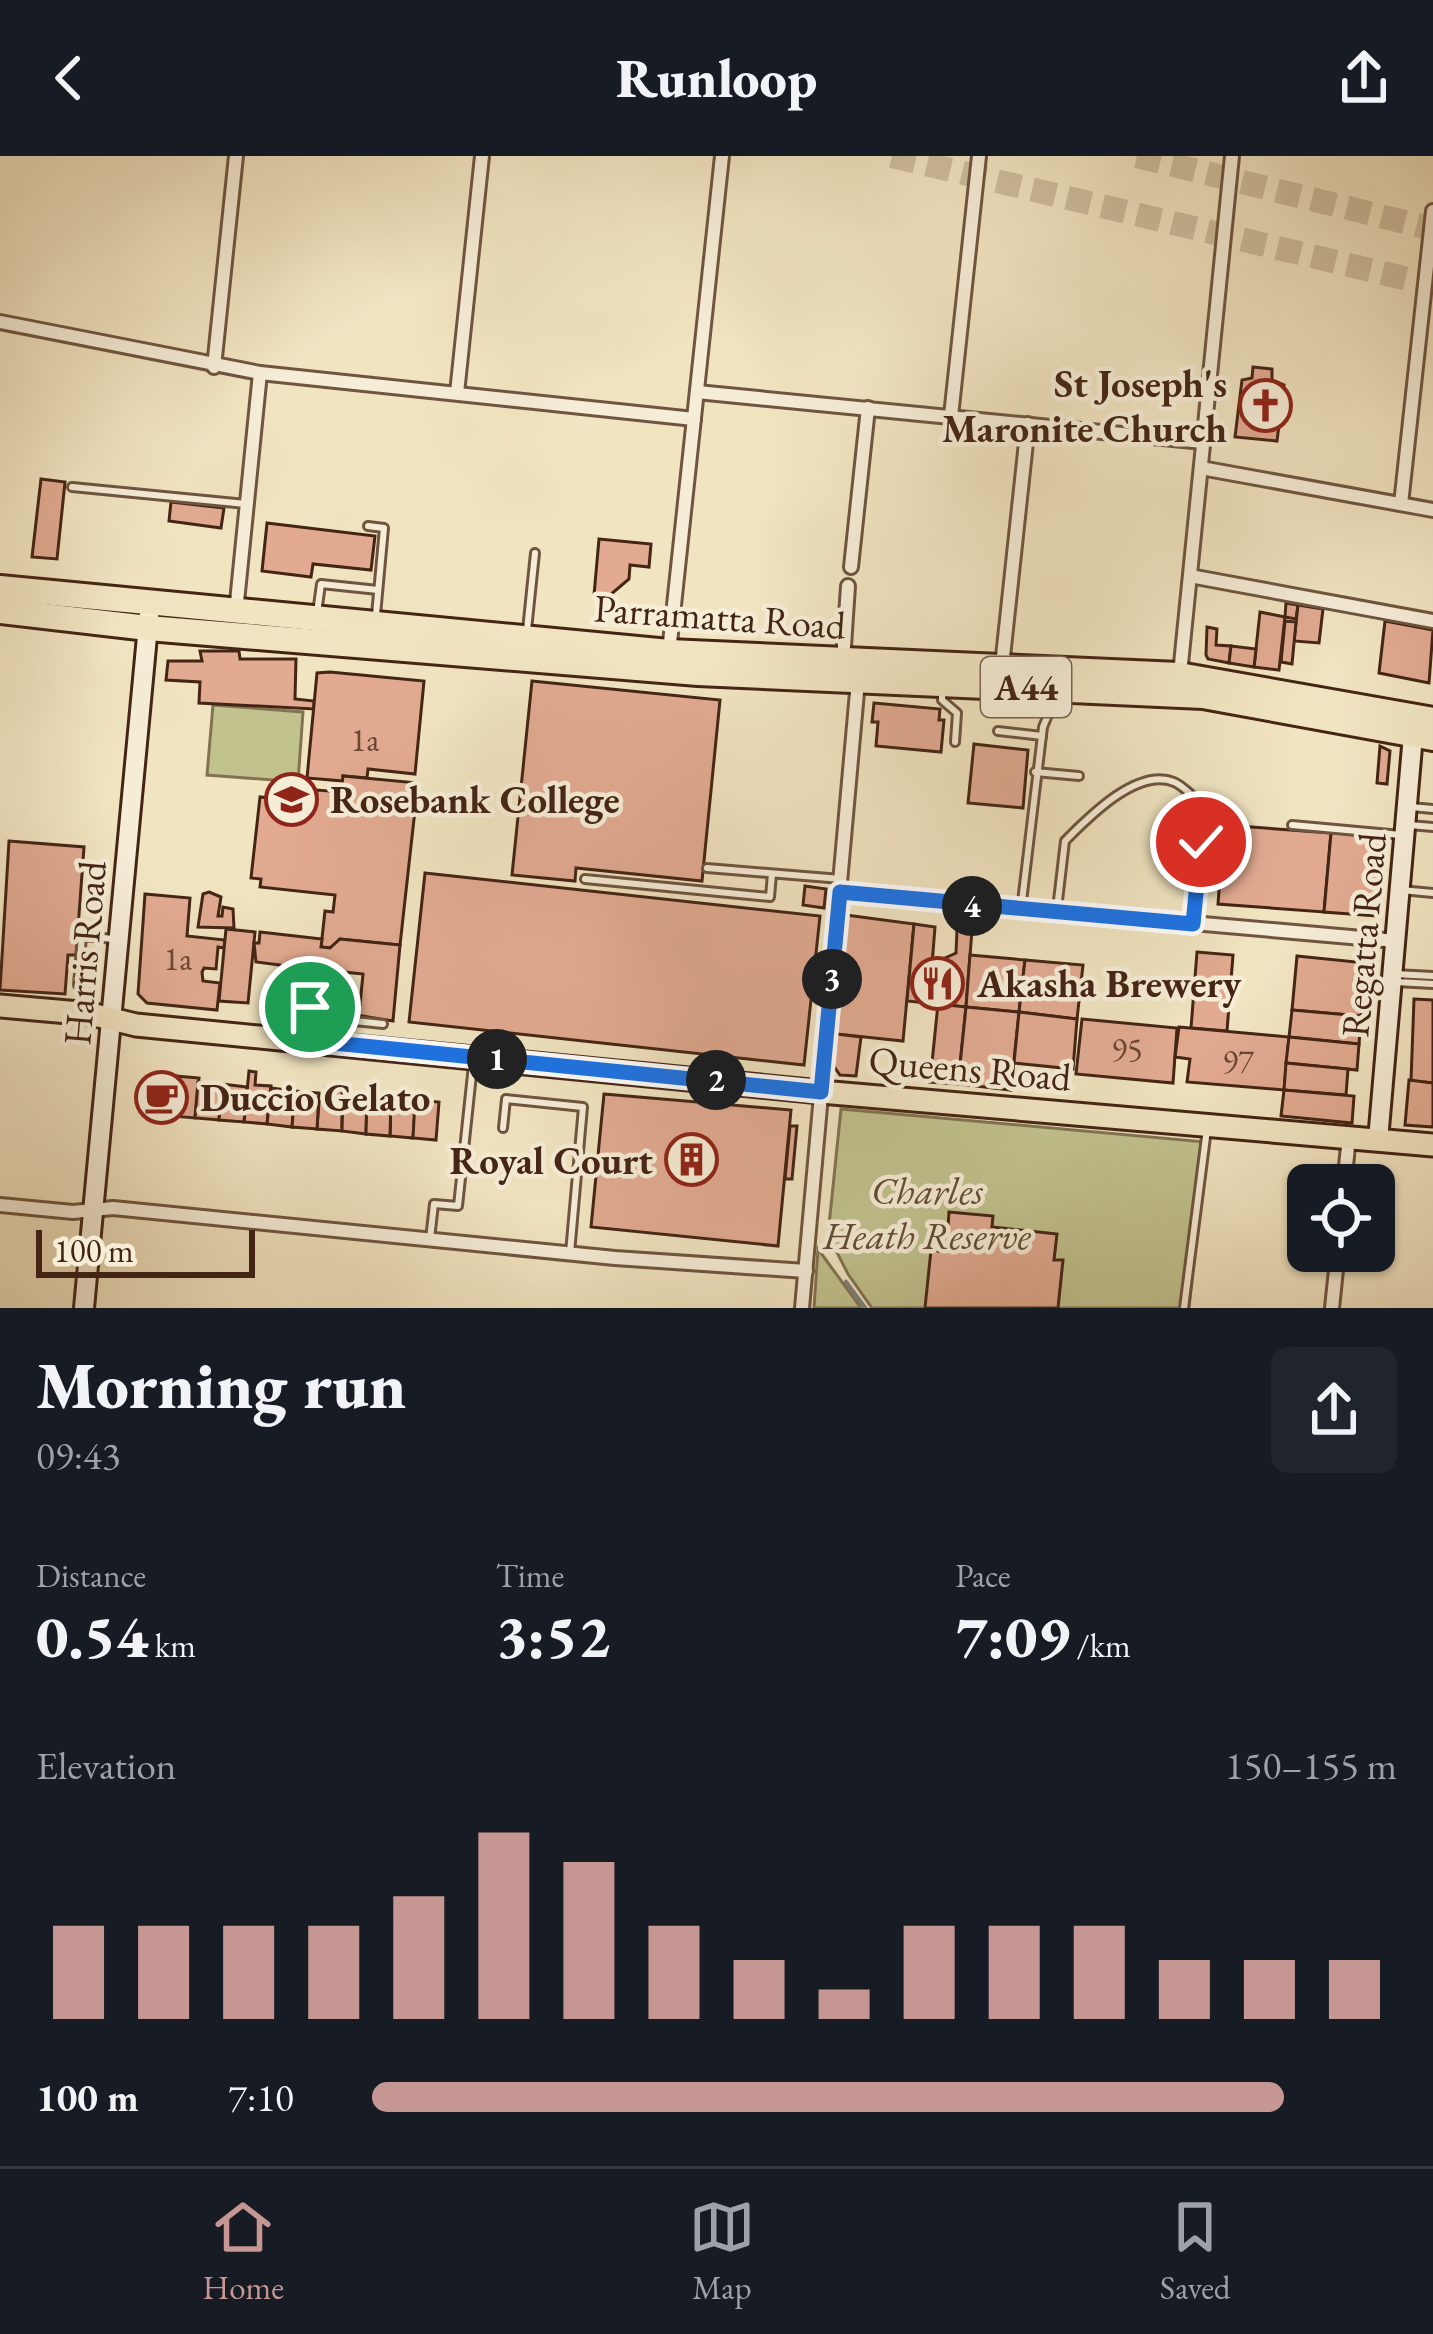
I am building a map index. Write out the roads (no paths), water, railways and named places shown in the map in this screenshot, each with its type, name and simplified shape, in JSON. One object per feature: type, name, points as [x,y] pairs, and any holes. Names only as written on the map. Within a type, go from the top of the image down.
[{"type":"highway","name":"Parramatta Road","points":[[0,588],[149,616],[615,667],[1002,667],[1180,675],[1426,731]]},
{"type":"highway","name":"Parramatta Road","points":[[0,611],[149,616],[236,613],[316,619],[850,670],[943,684],[1203,696],[1426,731]]},
{"type":"main road","name":"Harris Road","points":[[84,1308],[149,616]]},
{"type":"main road","name":"Regatta Road","points":[[1378,1141],[1406,822],[1426,731]]},
{"type":"main road","name":"Queens Road","points":[[0,1006],[821,1092],[1433,1145]]},
{"type":"street","points":[[214,367],[236,156]]},
{"type":"street","points":[[457,393],[482,156]]},
{"type":"street","points":[[669,652],[722,156]]},
{"type":"street","points":[[951,416],[979,156]]},
{"type":"street","points":[[1180,675],[1232,156]]},
{"type":"street","points":[[1401,504],[1433,212]]},
{"type":"street","points":[[0,322],[260,374],[694,419]]},
{"type":"street","points":[[236,613],[260,374]]},
{"type":"street","points":[[697,392],[1203,442]]},
{"type":"street","points":[[851,567],[868,408]]},
{"type":"street","points":[[1002,667],[1028,424]]},
{"type":"street","points":[[1201,468],[1433,509]]},
{"type":"street","points":[[1190,576],[1433,621]]},
{"type":"street","points":[[802,1308],[841,886],[850,670],[848,586]]},
{"type":"street","points":[[841,886],[1021,911],[1396,941]]},
{"type":"street","points":[[1346,1164],[1349,1137]]},
{"type":"street","points":[[0,1205],[113,1208],[806,1271]]},
{"type":"street","points":[[1332,1308],[1336,1272]]},
{"type":"lane","points":[[72,487],[246,504]]},
{"type":"lane","points":[[368,526],[384,528],[376,625]]},
{"type":"lane","points":[[526,639],[535,553]]},
{"type":"lane","points":[[316,619],[321,584],[378,590]]},
{"type":"lane","points":[[943,684],[942,700],[957,713],[955,742]]},
{"type":"lane","points":[[1021,911],[1036,772],[1048,715],[1066,700],[1116,691]]},
{"type":"lane","points":[[998,731],[1042,736]]},
{"type":"lane","points":[[1036,772],[1079,776]]},
{"type":"lane","points":[[1057,914],[1065,842],[1123,791],[1156,779],[1176,782],[1197,800],[1198,808]]},
{"type":"lane","points":[[1406,822],[1433,809]]},
{"type":"lane","points":[[1292,825],[1406,822],[1433,826]]},
{"type":"lane","points":[[1193,924],[1201,842]]},
{"type":"lane","points":[[706,868],[841,886]]},
{"type":"lane","points":[[585,879],[770,897],[772,874]]},
{"type":"lane","points":[[1400,890],[1433,893]]},
{"type":"lane","points":[[78,985],[82,937],[118,940]]},
{"type":"lane","points":[[1393,978],[1433,980]]},
{"type":"lane","points":[[324,1042],[325,1016],[334,1002],[328,991],[320,989],[310,995],[315,1012],[325,1016],[382,1024]]},
{"type":"lane","points":[[430,1239],[434,1204],[458,1206],[474,1057]]},
{"type":"lane","points":[[503,1127],[506,1099],[584,1107],[570,1253]]},
{"type":"lane","points":[[1184,1308],[1201,1150],[1208,1125]]},
{"type":"waterway","points":[[846,1282],[865,1308]]},
{"type":"tunnel","points":[[892,156],[1433,285]]},
{"type":"tunnel","points":[[1137,156],[1433,229]]},
{"type":"place","name":"St Joseph's Maronite Church","points":[[1266,405]]},
{"type":"place","name":"Rosebank College","points":[[291,799]]},
{"type":"place","name":"Akasha Brewery","points":[[938,983]]},
{"type":"place","name":"Duccio Gelato","points":[[161,1097]]},
{"type":"place","name":"Royal Court","points":[[692,1160]]},
{"type":"park label","name":"Charles Heath Reserve","points":[[927,1212]]}]
